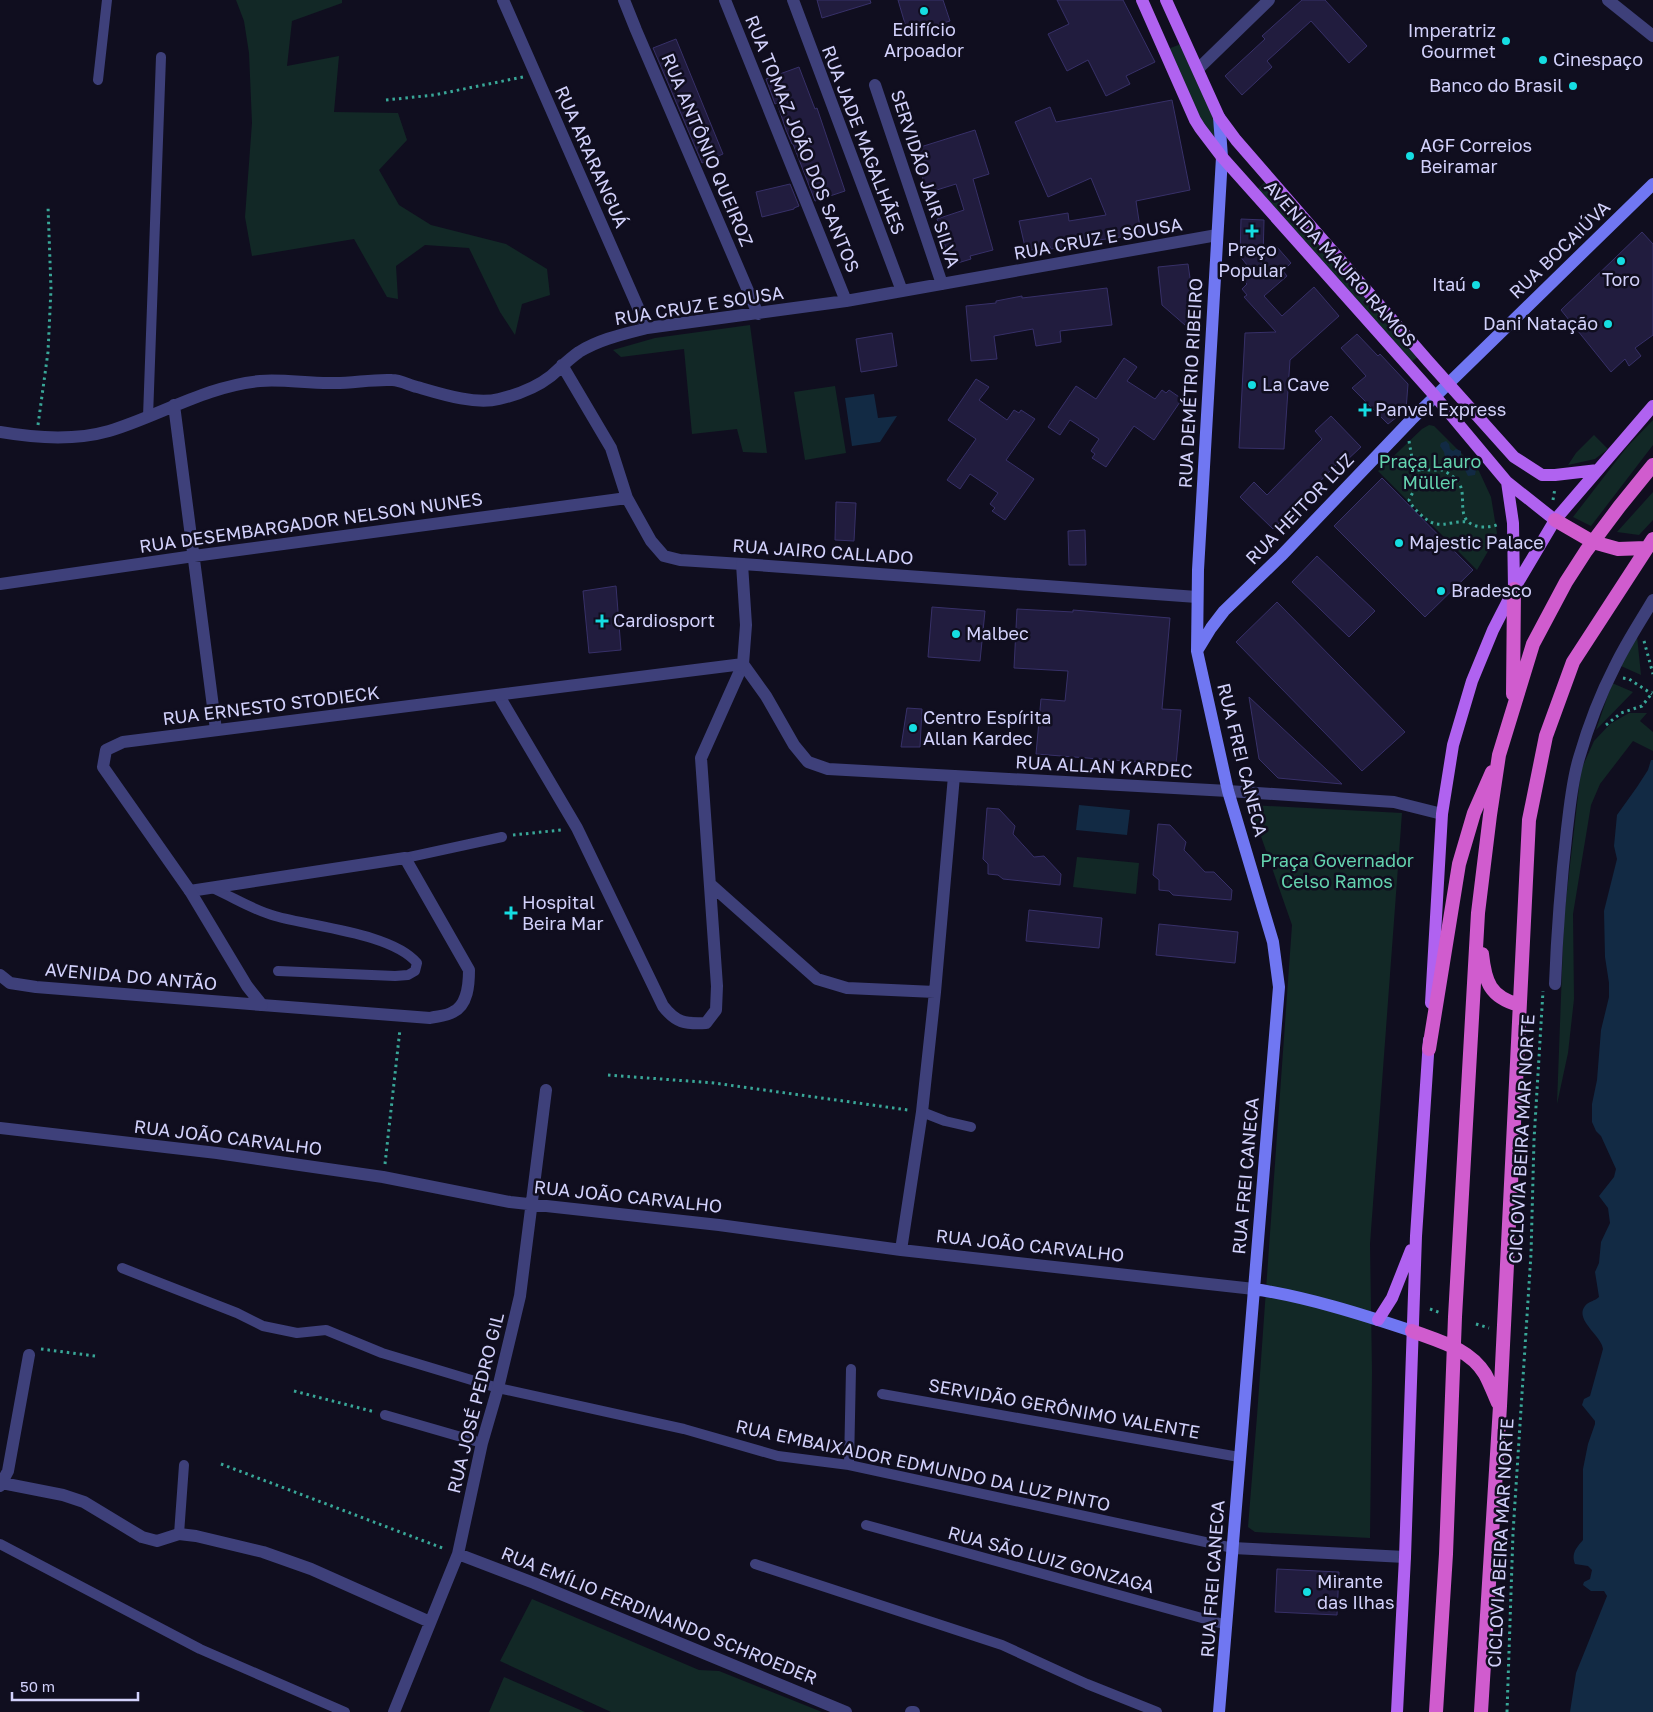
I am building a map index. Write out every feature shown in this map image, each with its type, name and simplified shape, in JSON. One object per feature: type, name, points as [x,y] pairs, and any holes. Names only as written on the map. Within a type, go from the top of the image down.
[{"type":"highway","points":[[1436,1712],[1446,1554],[1453,1346],[1478,913],[1490,815],[1500,755],[1533,644],[1566,582],[1593,542],[1653,464]]},
{"type":"highway","points":[[1555,520],[1593,542],[1618,549],[1650,544]]},
{"type":"highway","points":[[1481,1712],[1500,1406],[1529,820],[1546,736],[1573,662],[1650,544]]},
{"type":"highway","points":[[1513,708],[1514,589]]},
{"type":"highway","points":[[1429,1049],[1460,864],[1474,813],[1500,755]]},
{"type":"highway","points":[[1478,913],[1484,972],[1495,993],[1504,1001],[1519,1005]]},
{"type":"highway","points":[[1412,1332],[1453,1346],[1476,1362],[1500,1406]]},
{"type":"main road","name":"AVENIDA MAURO RAMOS","points":[[1142,0],[1195,120],[1222,157],[1435,396],[1507,482],[1555,520]]},
{"type":"main road","name":"AVENIDA MAURO RAMOS","points":[[1166,0],[1220,117],[1252,159],[1514,457],[1542,475],[1598,470]]},
{"type":"main road","name":"RUA DEMÉTRIO RIBEIRO","points":[[1197,651],[1197,598],[1222,157],[1220,117]]},
{"type":"main road","name":"RUA BOCAIÚVA","points":[[1435,396],[1653,184]]},
{"type":"main road","name":"RUA HEITOR LUZ","points":[[1197,651],[1224,611],[1281,556],[1435,396]]},
{"type":"main road","points":[[1398,1712],[1416,1236],[1442,814],[1453,745],[1472,681],[1493,630],[1514,589],[1555,520],[1653,406]]},
{"type":"main road","points":[[1507,482],[1513,523],[1514,589]]},
{"type":"main road","name":"RUA FREI CANECA","points":[[1197,651],[1228,791],[1273,942],[1278,987],[1219,1712]]},
{"type":"main road","points":[[1378,1320],[1392,1298],[1416,1236]]},
{"type":"main road","points":[[1254,1289],[1279,1293],[1378,1320],[1412,1332]]},
{"type":"street","name":"RUA ARARANGUÁ","points":[[503,0],[647,328]]},
{"type":"street","name":"RUA ANTÔNIO QUEIROZ","points":[[624,0],[758,314]]},
{"type":"street","name":"RUA TOMAZ JOÃO DOS SANTOS","points":[[725,0],[846,301]]},
{"type":"street","name":"RUA JADE MAGALHÃES","points":[[792,0],[902,291]]},
{"type":"street","points":[[1198,69],[1269,0]]},
{"type":"street","points":[[1608,0],[1653,36]]},
{"type":"street","name":"SERVIDÃO JAIR SILVA","points":[[875,85],[942,284]]},
{"type":"street","name":"RUA CRUZ E SOUSA","points":[[0,432],[36,438],[67,437],[107,431],[148,417],[174,405],[228,387],[259,381],[301,381],[334,384],[394,380],[480,402],[498,400],[534,386],[550,377],[580,351],[597,342],[647,328],[846,301],[1217,235]]},
{"type":"street","name":"RUA JAIRO CALLADO","points":[[562,365],[611,448],[627,498],[651,541],[664,556],[680,560],[1197,598]]},
{"type":"street","points":[[174,405],[216,730]]},
{"type":"street","name":"RUA DESEMBARGADOR NELSON NUNES","points":[[0,584],[627,498]]},
{"type":"street","points":[[499,696],[577,828],[663,1006],[672,1018],[689,1024],[706,1023],[716,1010],[717,986],[701,758],[743,664],[746,626],[742,564]]},
{"type":"street","points":[[1550,983],[1562,885],[1562,859],[1573,784],[1584,742],[1610,677],[1653,600]]},
{"type":"street","name":"RUA ERNESTO STODIECK","points":[[262,1005],[247,986],[190,891],[103,767],[106,750],[124,742],[499,696],[720,665],[743,664]]},
{"type":"street","name":"RUA ALLAN KARDEC","points":[[743,664],[766,696],[794,745],[808,762],[828,769],[1228,791]]},
{"type":"street","points":[[902,1250],[922,1112],[936,992],[954,776]]},
{"type":"street","points":[[1228,791],[1394,802],[1442,814]]},
{"type":"street","points":[[190,891],[405,858]]},
{"type":"street","name":"AVENIDA DO ANTÃO","points":[[0,975],[10,983],[36,987],[430,1018],[455,1012],[464,1000],[469,986],[469,970],[405,858]]},
{"type":"street","points":[[710,884],[817,979],[848,988],[936,992]]},
{"type":"street","name":"RUA JOSÉ PEDRO GIL","points":[[394,1712],[458,1554],[482,1443],[498,1388],[520,1296],[546,1090]]},
{"type":"street","name":"RUA JOÃO CARVALHO","points":[[0,1128],[217,1153],[383,1177],[531,1204],[719,1225],[902,1250],[1254,1289]]},
{"type":"street","points":[[29,1355],[1,1485],[63,1495],[84,1502],[127,1529],[149,1539],[157,1541],[179,1534],[196,1536],[279,1558],[311,1569],[430,1622]]},
{"type":"street","points":[[1233,1548],[1405,1557]]},
{"type":"street","name":"RUA EMÍLIO FERDINANDO SCHROEDER","points":[[458,1554],[534,1582],[846,1712]]},
{"type":"lane","points":[[98,80],[107,0]]},
{"type":"lane","points":[[148,417],[160,57]]},
{"type":"lane","points":[[405,858],[502,837]]},
{"type":"lane","points":[[212,888],[250,907],[275,916],[389,944],[410,955],[417,963],[415,972],[408,975],[395,976],[278,971]]},
{"type":"lane","points":[[922,1112],[945,1121],[971,1127]]},
{"type":"lane","name":"RUA EMBAIXADOR EDMUNDO DA LUZ PINTO","points":[[122,1268],[263,1326],[297,1334],[326,1330],[382,1353],[498,1388],[684,1429],[778,1456],[849,1465],[1233,1548]]},
{"type":"lane","points":[[849,1465],[850,1369]]},
{"type":"lane","name":"SERVIDÃO GERÔNIMO VALENTE","points":[[882,1394],[1239,1457]]},
{"type":"lane","points":[[385,1415],[482,1443]]},
{"type":"lane","points":[[179,1534],[184,1465]]},
{"type":"lane","name":"RUA SÃO LUIZ GONZAGA","points":[[866,1525],[1227,1625]]},
{"type":"lane","points":[[0,1544],[200,1649],[345,1712]]},
{"type":"lane","points":[[755,1564],[986,1640],[1156,1712]]},
{"type":"path","points":[[386,100],[434,94],[535,74]]},
{"type":"path","points":[[36,438],[48,352],[51,288],[48,206]]},
{"type":"path","points":[[1407,436],[1412,458],[1419,469],[1420,478],[1409,500],[1412,506],[1428,522],[1442,524],[1469,522],[1486,527],[1496,526],[1501,523]]},
{"type":"path","points":[[1419,469],[1442,470],[1458,482],[1461,489],[1464,516],[1469,522]]},
{"type":"path","points":[[1639,623],[1653,674]]},
{"type":"path","points":[[1584,742],[1622,713],[1642,706],[1652,693],[1629,679],[1610,677]]},
{"type":"path","points":[[502,837],[577,828]]},
{"type":"path","name":"CICLOVIA BEIRA MAR NORTE","points":[[1507,1712],[1514,1533],[1531,1254],[1534,1140],[1550,983]]},
{"type":"path","points":[[383,1177],[402,1016]]},
{"type":"path","points":[[608,1076],[714,1083],[922,1112]]},
{"type":"path","points":[[1430,1310],[1444,1314]]},
{"type":"path","points":[[1476,1324],[1495,1330]]},
{"type":"path","points":[[29,1355],[34,1348],[95,1356]]},
{"type":"path","points":[[294,1390],[385,1415]]},
{"type":"path","points":[[221,1464],[458,1554]]},
{"type":"green space","points":[[236,0],[342,0],[342,3],[292,21],[287,66],[339,56],[334,112],[398,113],[407,140],[379,170],[399,205],[431,225],[506,244],[547,269],[550,295],[522,304],[515,335],[500,312],[469,248],[425,245],[396,266],[398,299],[387,297],[354,239],[252,256],[245,217],[252,123],[249,53],[244,21]]},
{"type":"green space","points":[[1181,44],[1214,117],[1215,140],[1200,121],[1168,49]]},
{"type":"green space","points":[[1265,182],[1419,356],[1410,363],[1257,190]]},
{"type":"green space","points":[[750,325],[767,453],[743,452],[737,429],[692,434],[684,349],[621,357],[613,350],[655,338]]},
{"type":"green space","points":[[835,386],[846,453],[805,460],[794,392]]},
{"type":"green space","points":[[1653,420],[1653,445],[1591,526],[1573,517],[1627,447]]},
{"type":"green space","name":"Praça Lauro Müller","points":[[1429,425],[1434,426],[1479,471],[1491,497],[1497,533],[1477,570],[1378,471],[1422,429]]},
{"type":"green space","points":[[1594,435],[1608,449],[1595,459],[1568,465],[1576,453]]},
{"type":"green space","points":[[1653,492],[1653,520],[1639,535],[1617,532]]},
{"type":"green space","points":[[1637,636],[1641,675],[1621,666]]},
{"type":"green space","points":[[1612,683],[1633,692],[1596,730]]},
{"type":"green space","points":[[1629,713],[1647,713],[1640,721],[1653,732],[1653,751],[1633,741],[1600,784],[1591,805],[1573,914],[1574,999],[1568,1053],[1557,1104],[1564,917],[1581,770],[1594,741],[1610,724]]},
{"type":"green space","name":"Praça Governador Celso Ramos","points":[[1250,805],[1402,813],[1370,1244],[1372,1372],[1370,1538],[1255,1532],[1248,1527],[1292,925]]},
{"type":"green space","points":[[1077,857],[1139,863],[1136,894],[1073,887]]},
{"type":"green space","points":[[532,1599],[699,1670],[719,1671],[822,1712],[611,1712],[500,1661]]},
{"type":"green space","points":[[504,1677],[585,1712],[489,1712]]},
{"type":"water","points":[[874,394],[878,418],[897,416],[880,442],[852,446],[845,398]]},
{"type":"water","points":[[1446,441],[1453,451],[1456,449],[1461,451],[1461,458],[1464,461],[1471,461],[1476,470],[1475,475],[1468,476],[1463,466],[1458,468],[1456,466],[1455,459],[1445,457],[1440,446],[1441,443]]},
{"type":"water","points":[[1651,760],[1653,760],[1653,1712],[1570,1712],[1576,1673],[1607,1596],[1604,1591],[1591,1591],[1583,1585],[1584,1582],[1590,1579],[1592,1570],[1588,1566],[1575,1564],[1574,1557],[1576,1548],[1583,1540],[1583,1469],[1588,1444],[1595,1424],[1595,1421],[1582,1405],[1584,1399],[1590,1396],[1603,1349],[1583,1317],[1583,1311],[1587,1304],[1599,1297],[1595,1272],[1599,1263],[1601,1242],[1610,1223],[1608,1208],[1599,1196],[1614,1177],[1616,1169],[1601,1136],[1596,1131],[1592,1122],[1592,1104],[1597,1080],[1601,1030],[1609,997],[1605,957],[1604,911],[1617,859],[1614,846],[1617,815],[1648,770]]},
{"type":"water","points":[[1079,805],[1130,810],[1127,835],[1076,830]]},
{"type":"building","points":[[817,0],[870,0],[871,3],[822,18]]},
{"type":"building","name":"Edifício Arpoador","points":[[898,0],[943,0],[950,21],[908,34]]},
{"type":"building","points":[[1057,0],[1123,0],[1155,62],[1126,76],[1130,84],[1106,96],[1088,60],[1067,71],[1048,34],[1069,24]]},
{"type":"building","points":[[1302,0],[1325,0],[1367,46],[1349,63],[1311,21],[1267,61],[1272,67],[1242,95],[1225,76],[1265,39],[1262,36]]},
{"type":"building","points":[[676,39],[723,154],[702,163],[653,48]]},
{"type":"building","points":[[799,67],[815,109],[817,108],[845,191],[815,201],[766,79]]},
{"type":"building","points":[[1172,100],[1190,190],[1136,201],[1141,234],[1051,249],[1050,246],[1026,251],[1019,221],[1068,213],[1069,221],[1106,215],[1091,178],[1048,197],[1015,122],[1050,107],[1056,122]]},
{"type":"building","points":[[975,130],[989,174],[973,179],[993,250],[970,256],[971,259],[951,265],[937,219],[964,210],[956,184],[927,193],[914,149]]},
{"type":"building","points":[[790,184],[799,206],[762,217],[756,192]]},
{"type":"building","points":[[1241,219],[1264,220],[1263,259],[1277,247],[1291,263],[1283,271],[1287,276],[1264,296],[1282,316],[1314,287],[1339,316],[1290,360],[1284,449],[1239,448],[1245,333],[1276,332],[1244,297],[1247,295],[1242,289],[1247,284],[1242,279],[1248,274],[1243,269],[1247,265],[1240,256]]},
{"type":"building","points":[[1642,232],[1653,244],[1653,335],[1635,348],[1641,356],[1629,366],[1625,359],[1611,372],[1561,310]]},
{"type":"building","points":[[1188,264],[1191,285],[1196,285],[1193,332],[1162,305],[1158,267]]},
{"type":"building","points":[[1107,288],[1112,325],[1060,331],[1061,342],[1036,346],[1033,329],[994,336],[997,359],[971,361],[966,306],[996,303],[996,301],[1022,296],[1022,298]]},
{"type":"building","points":[[892,333],[897,366],[861,372],[856,339]]},
{"type":"building","points":[[1357,334],[1378,356],[1380,354],[1408,384],[1406,410],[1388,424],[1352,388],[1366,376],[1341,348]]},
{"type":"building","points":[[1124,358],[1137,367],[1127,381],[1155,399],[1162,390],[1166,393],[1169,390],[1182,399],[1154,440],[1134,426],[1106,467],[1092,458],[1095,454],[1091,451],[1099,439],[1070,420],[1060,435],[1048,427],[1076,386],[1096,399]]},
{"type":"building","points":[[976,379],[989,387],[979,400],[1007,420],[1014,410],[1019,413],[1021,410],[1035,419],[1006,460],[1034,479],[1005,520],[992,511],[995,508],[990,504],[998,493],[970,474],[960,489],[947,480],[976,439],[948,420]]},
{"type":"building","points":[[1331,416],[1361,447],[1345,462],[1342,459],[1273,529],[1240,497],[1254,482],[1267,495],[1322,439],[1315,431]]},
{"type":"building","name":"Majestic Palace","points":[[1382,478],[1473,570],[1425,617],[1334,526]]},
{"type":"building","points":[[836,502],[856,503],[854,541],[835,540]]},
{"type":"building","points":[[1085,530],[1086,565],[1069,565],[1068,531]]},
{"type":"building","points":[[1317,556],[1375,611],[1349,637],[1292,582]]},
{"type":"building","name":"Cardiosport","points":[[616,586],[621,650],[589,653],[583,591]]},
{"type":"building","points":[[1277,602],[1405,732],[1362,771],[1236,642]]},
{"type":"building","name":"Malbec","points":[[932,607],[985,611],[980,661],[928,657]]},
{"type":"building","points":[[1017,609],[1073,612],[1073,610],[1170,618],[1162,709],[1181,710],[1176,765],[1036,754],[1041,699],[1065,701],[1068,671],[1014,668]]},
{"type":"building","points":[[1249,697],[1342,784],[1278,778],[1259,759]]},
{"type":"building","name":"Centro Espírita Allan Kardec","points":[[907,708],[922,709],[920,747],[901,747]]},
{"type":"building","points":[[987,808],[999,809],[1015,826],[1013,834],[1034,857],[1044,856],[1061,874],[1060,885],[1003,879],[998,875],[988,874],[988,864],[983,859]]},
{"type":"building","points":[[1158,824],[1170,825],[1186,842],[1184,850],[1205,872],[1214,872],[1232,890],[1231,900],[1173,895],[1169,891],[1159,890],[1159,880],[1153,875]]},
{"type":"building","points":[[1029,910],[1102,918],[1099,948],[1026,941]]},
{"type":"building","points":[[1159,924],[1238,932],[1235,963],[1156,955]]},
{"type":"building","name":"Mirante das Ilhas","points":[[1277,1569],[1339,1572],[1337,1615],[1275,1612]]},
{"type":"place","name":"Edifício Arpoador","points":[[924,11]]},
{"type":"place","name":"Imperatriz Gourmet","points":[[1506,41]]},
{"type":"place","name":"Cinespaço","points":[[1543,60]]},
{"type":"place","name":"Banco do Brasil","points":[[1573,86]]},
{"type":"place","name":"AGF Correios Beiramar","points":[[1410,156]]},
{"type":"place","name":"Preço Popular","points":[[1252,231]]},
{"type":"place","name":"Toro","points":[[1621,261]]},
{"type":"place","name":"Itaú","points":[[1476,285]]},
{"type":"place","name":"Dani Natação","points":[[1608,324]]},
{"type":"place","name":"La Cave","points":[[1252,385]]},
{"type":"place","name":"Panvel Express","points":[[1365,410]]},
{"type":"place","name":"Majestic Palace","points":[[1399,543]]},
{"type":"place","name":"Bradesco","points":[[1441,591]]},
{"type":"place","name":"Cardiosport","points":[[602,621]]},
{"type":"place","name":"Malbec","points":[[956,634]]},
{"type":"place","name":"Centro Espírita Allan Kardec","points":[[913,728]]},
{"type":"place","name":"Hospital Beira Mar","points":[[511,913]]},
{"type":"place","name":"Mirante das Ilhas","points":[[1307,1592]]}]
